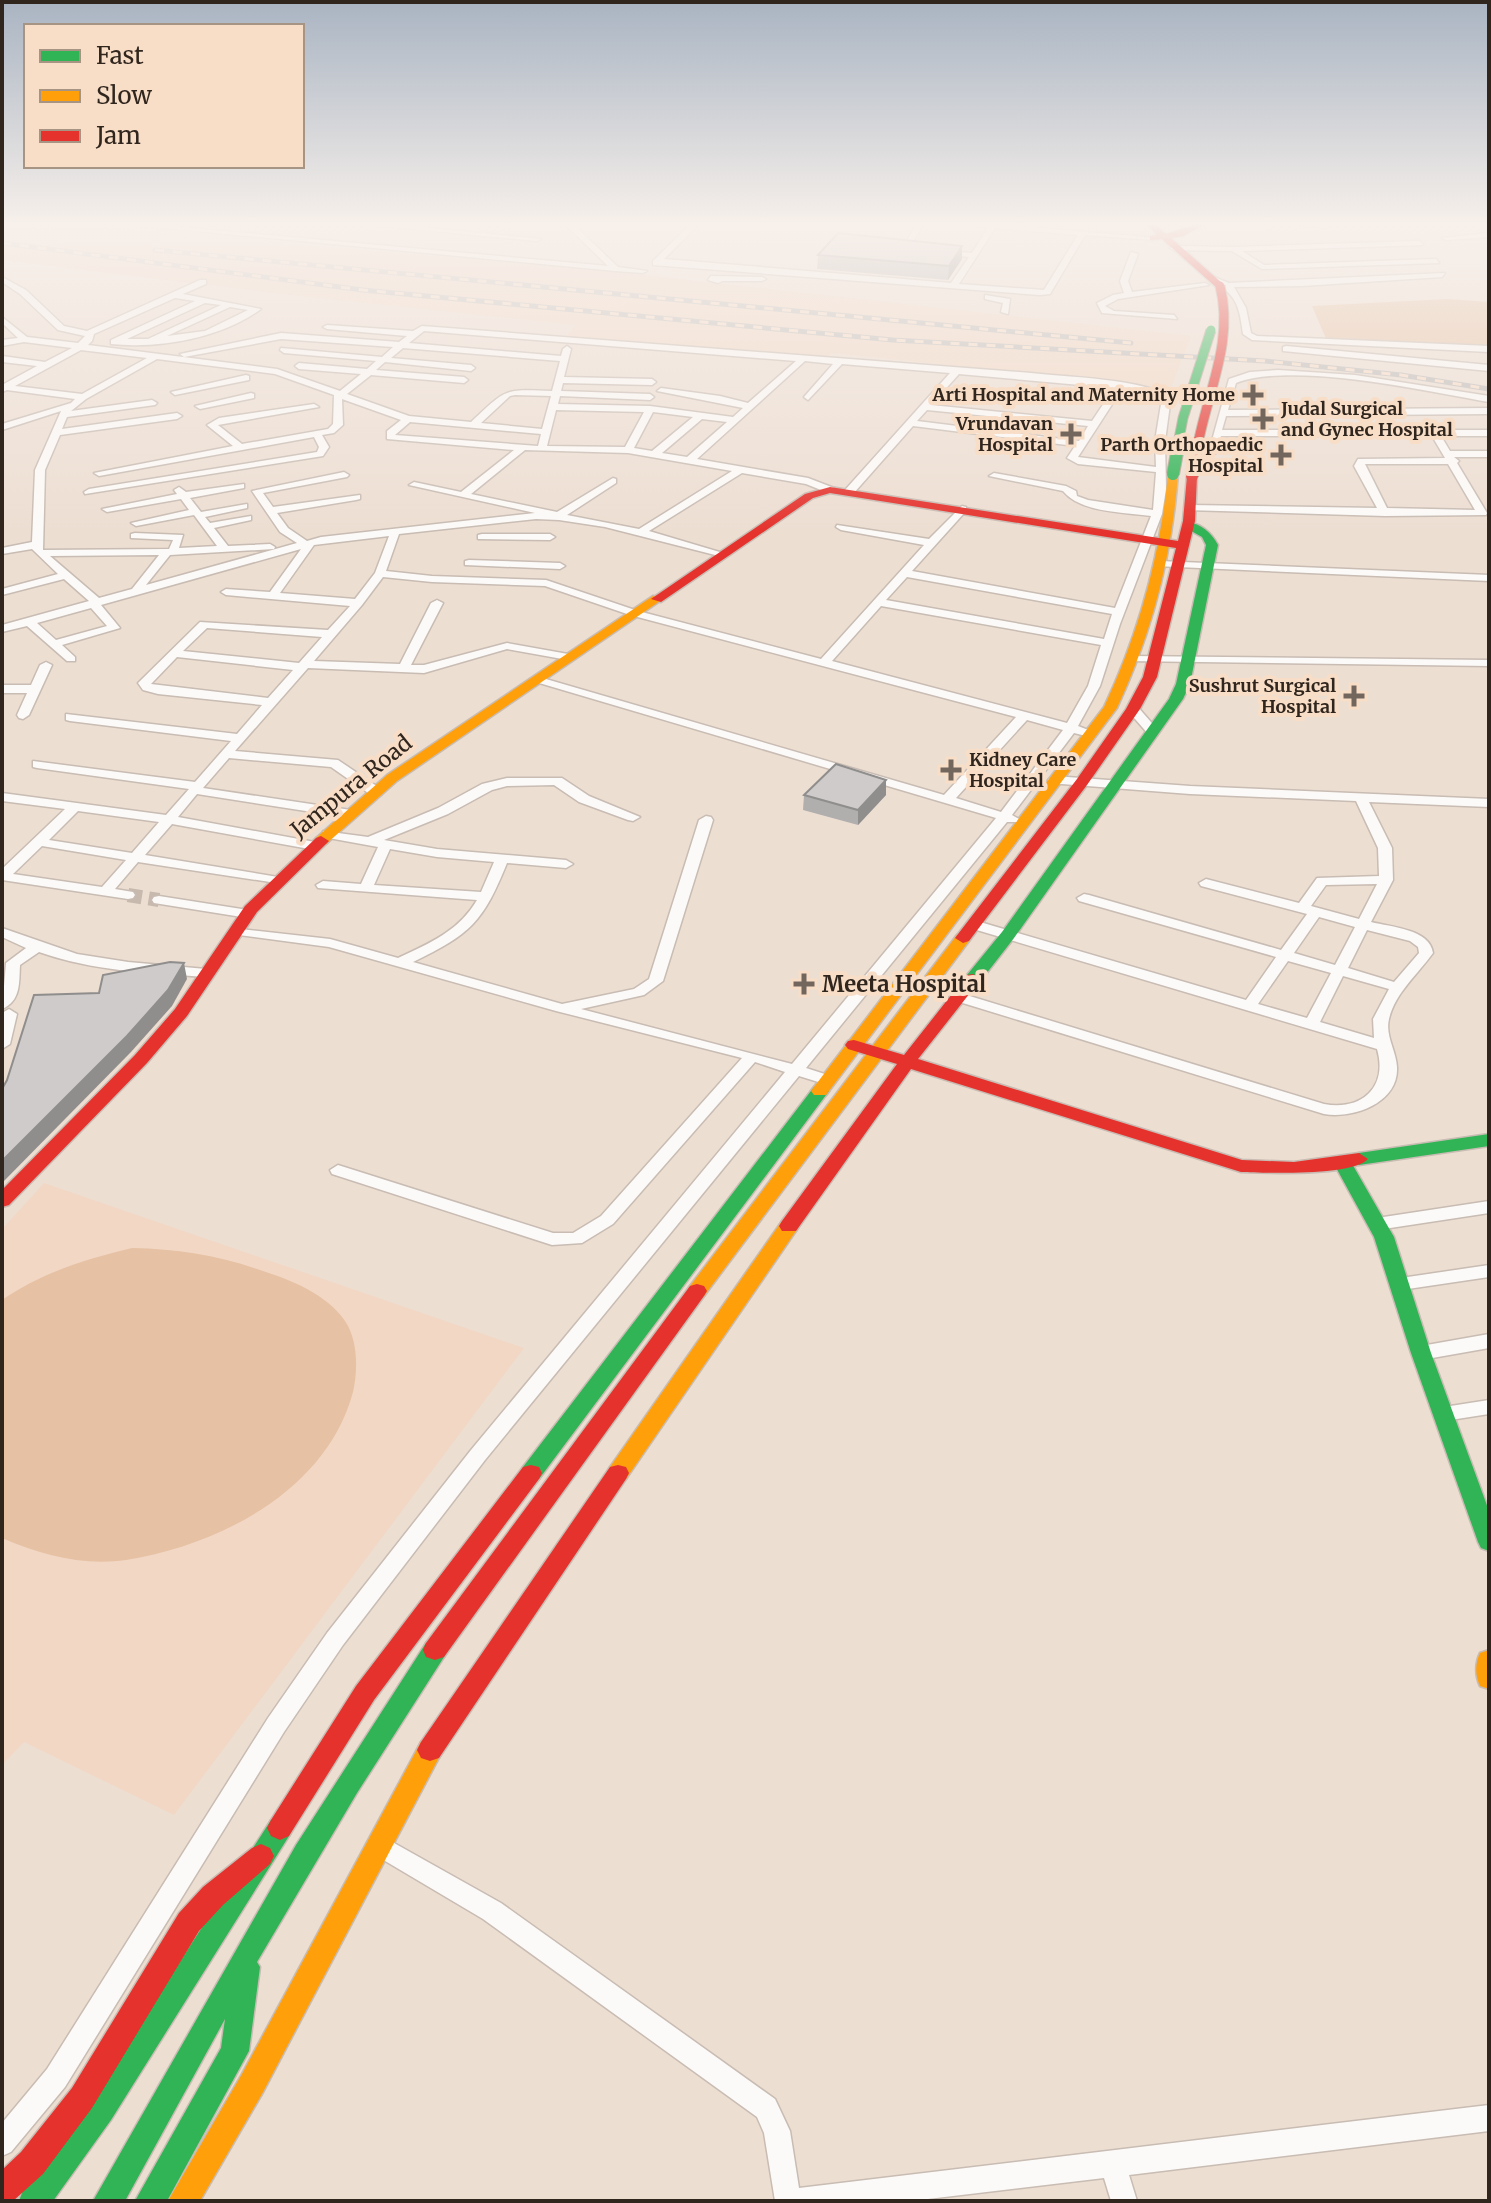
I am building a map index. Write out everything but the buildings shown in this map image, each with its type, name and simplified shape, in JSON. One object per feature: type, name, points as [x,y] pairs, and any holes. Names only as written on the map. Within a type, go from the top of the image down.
[{"type":"main road","points":[[108,2201],[247,1953],[378,1733],[466,1604],[876,1052],[1082,782],[1133,709],[1155,661],[1168,564],[1165,543],[1173,497],[1175,449],[1190,387],[1211,328]]},
{"type":"main road","points":[[183,2201],[252,2084],[428,1753],[711,1336],[907,1062],[1008,935],[1176,699],[1188,661],[1209,566],[1210,539],[1189,517],[1175,473]]},
{"type":"main road","points":[[830,490],[1165,543]]},
{"type":"main road","name":"Jampura Road","points":[[2,1201],[141,1059],[181,1012],[248,914],[278,881],[376,792],[719,555],[809,496],[830,490]]},
{"type":"main road","points":[[1165,543],[1189,517]]},
{"type":"main road","points":[[34,2201],[101,2110],[365,1693],[854,1045],[1013,820],[1054,780],[1090,733],[1123,684],[1168,564]]},
{"type":"main road","points":[[854,1045],[1241,1166],[1294,1168],[1489,1140]]},
{"type":"main road","points":[[1342,1162],[1377,1224],[1401,1284],[1421,1353],[1489,1542]]},
{"type":"main road","points":[[1489,1660],[1489,1679]]},
{"type":"main road","points":[[2,2191],[32,2166],[83,2095],[190,1919],[261,1856]]},
{"type":"main road","points":[[150,2201],[235,2051],[247,1953]]},
{"type":"street","points":[[12,328],[24,339]]},
{"type":"street","points":[[61,328],[88,338],[115,342],[207,333],[218,328]]},
{"type":"street","points":[[4,388],[107,328]]},
{"type":"street","points":[[115,342],[145,328]]},
{"type":"street","points":[[149,341],[178,328]]},
{"type":"street","points":[[2,2143],[56,2078],[276,1725],[335,1639],[478,1455],[794,1069],[1013,820],[1094,686],[1118,612],[1165,543],[1157,514],[1175,473],[1160,441],[1167,397],[1157,391],[840,361],[541,338],[345,328]]},
{"type":"street","points":[[340,394],[422,328]]},
{"type":"street","points":[[1246,328],[1247,334],[1255,338],[1489,349]]},
{"type":"street","points":[[171,356],[266,338],[312,338],[565,359]]},
{"type":"street","points":[[266,338],[299,366]]},
{"type":"street","points":[[195,360],[280,348],[312,338]]},
{"type":"street","points":[[520,355],[541,338]]},
{"type":"street","points":[[2,343],[24,339],[77,348],[171,356],[247,373]]},
{"type":"street","points":[[1273,339],[1279,347],[1293,350],[1489,368]]},
{"type":"street","points":[[542,449],[569,340]]},
{"type":"street","points":[[280,348],[471,368]]},
{"type":"street","points":[[2,427],[70,405],[158,355]]},
{"type":"street","points":[[2,359],[46,365]]},
{"type":"street","points":[[690,460],[803,359]]},
{"type":"street","points":[[808,397],[840,361]]},
{"type":"street","points":[[175,392],[247,373],[277,372],[299,366],[464,380]]},
{"type":"street","points":[[849,492],[957,371]]},
{"type":"street","points":[[1211,453],[1235,377],[1262,371],[1318,374],[1489,399]]},
{"type":"street","points":[[277,372],[408,419],[546,432]]},
{"type":"street","points":[[247,373],[255,416]]},
{"type":"street","points":[[559,380],[652,382]]},
{"type":"street","points":[[1120,386],[1072,458],[1175,473]]},
{"type":"street","points":[[4,388],[83,397]]},
{"type":"street","points":[[661,391],[720,399],[751,407]]},
{"type":"street","points":[[473,425],[507,394],[515,392],[555,396],[650,397]]},
{"type":"street","points":[[99,473],[331,431],[338,425],[340,394]]},
{"type":"street","points":[[200,406],[251,396]]},
{"type":"street","points":[[64,415],[152,403]]},
{"type":"street","points":[[54,644],[114,628],[95,603],[38,549],[40,470],[70,405]]},
{"type":"street","points":[[240,447],[212,425],[222,420],[314,407]]},
{"type":"street","points":[[552,407],[650,409],[735,420]]},
{"type":"street","points":[[923,407],[1093,424]]},
{"type":"street","points":[[628,450],[650,409]]},
{"type":"street","points":[[1223,413],[1489,411]]},
{"type":"street","points":[[2,413],[32,417]]},
{"type":"street","points":[[655,454],[701,415]]},
{"type":"street","points":[[58,432],[177,416]]},
{"type":"street","points":[[408,419],[390,433],[390,437],[521,449],[628,450],[808,481],[830,490]]},
{"type":"street","points":[[909,423],[1080,444]]},
{"type":"street","points":[[89,492],[320,454],[324,447],[316,433]]},
{"type":"street","points":[[1217,433],[1489,433]]},
{"type":"street","points":[[1189,517],[1482,513],[1435,433]]},
{"type":"street","points":[[463,495],[521,449]]},
{"type":"street","points":[[1385,513],[1359,466],[1361,461],[1489,454]]},
{"type":"street","points":[[153,463],[184,496],[225,549]]},
{"type":"street","points":[[639,533],[741,469]]},
{"type":"street","points":[[304,545],[284,530],[257,493],[259,489],[344,475]]},
{"type":"street","points":[[994,476],[1066,489],[1072,497],[1086,503],[1157,514]]},
{"type":"street","points":[[2,551],[170,552],[304,545],[559,515],[613,481]]},
{"type":"street","points":[[414,485],[639,533],[719,555]]},
{"type":"street","points":[[107,509],[241,486]]},
{"type":"street","points":[[270,511],[356,497]]},
{"type":"street","points":[[136,523],[243,506]]},
{"type":"street","points":[[824,663],[962,509]]},
{"type":"street","points":[[207,527],[247,518]]},
{"type":"street","points":[[460,580],[489,523]]},
{"type":"street","points":[[841,527],[932,543]]},
{"type":"street","points":[[106,891],[358,603],[380,573],[395,532]]},
{"type":"street","points":[[135,536],[179,537],[136,591]]},
{"type":"street","points":[[482,537],[550,537]]},
{"type":"street","points":[[2,629],[304,545]]},
{"type":"street","points":[[273,596],[304,545]]},
{"type":"street","points":[[469,563],[560,566]]},
{"type":"street","points":[[1168,564],[1489,578]]},
{"type":"street","points":[[380,573],[546,583],[634,613],[1090,733]]},
{"type":"street","points":[[905,573],[1118,612]]},
{"type":"street","points":[[2,592],[65,575]]},
{"type":"street","points":[[226,592],[358,603]]},
{"type":"street","points":[[879,602],[1108,643]]},
{"type":"street","points":[[403,669],[437,603]]},
{"type":"street","points":[[28,621],[71,659]]},
{"type":"street","points":[[270,702],[158,690],[144,685],[147,677],[202,626],[208,624],[330,634]]},
{"type":"street","points":[[173,653],[302,666],[403,669],[435,667],[507,646],[568,657]]},
{"type":"street","points":[[1131,659],[1489,663]]},
{"type":"street","points":[[23,715],[46,665]]},
{"type":"street","points":[[535,680],[1013,820]]},
{"type":"street","points":[[2,689],[35,689]]},
{"type":"street","points":[[1133,709],[1153,732]]},
{"type":"street","points":[[947,800],[1024,716]]},
{"type":"street","points":[[70,717],[239,738]]},
{"type":"street","points":[[226,754],[334,763],[376,792]]},
{"type":"street","points":[[37,764],[351,814]]},
{"type":"street","points":[[1054,780],[1489,803]]},
{"type":"street","points":[[367,842],[443,811],[487,787],[507,782],[557,781],[584,799],[633,817]]},
{"type":"street","points":[[2,797],[322,840],[367,842],[566,864]]},
{"type":"street","points":[[1312,1023],[1386,880],[1385,848],[1361,798]]},
{"type":"street","points":[[2,876],[77,805]]},
{"type":"street","points":[[561,1008],[639,992],[656,981],[706,820]]},
{"type":"street","points":[[39,842],[278,881]]},
{"type":"street","points":[[366,888],[385,846]]},
{"type":"street","points":[[399,963],[463,931],[474,921],[502,859]]},
{"type":"street","points":[[2,876],[128,895]]},
{"type":"street","points":[[1250,1005],[1285,954],[1322,881],[1386,880]]},
{"type":"street","points":[[958,997],[1330,1111],[1355,1110],[1383,1088],[1390,1069],[1380,1023],[1397,987],[1426,953],[1425,945],[1415,938],[1206,883]]},
{"type":"street","points":[[323,885],[487,897]]},
{"type":"street","points":[[1084,898],[1397,987]]},
{"type":"street","points":[[159,900],[248,914]]},
{"type":"street","points":[[975,925],[1385,1046]]},
{"type":"street","points":[[236,931],[330,943],[561,1008],[752,1056],[828,1080]]},
{"type":"street","points":[[2,932],[36,948],[83,960],[206,973]]},
{"type":"street","points":[[2,1044],[13,963],[36,948]]},
{"type":"street","points":[[338,1170],[552,1239],[576,1239],[607,1220],[752,1056]]},
{"type":"street","points":[[1377,1224],[1489,1207]]},
{"type":"street","points":[[1401,1284],[1489,1271]]},
{"type":"street","points":[[1421,1353],[1489,1341]]},
{"type":"street","points":[[1444,1414],[1489,1407]]},
{"type":"street","points":[[378,1845],[492,1911],[766,2108],[777,2131],[788,2201]]},
{"type":"street","points":[[800,2201],[1489,2118]]},
{"type":"street","points":[[1113,2165],[1124,2201]]},
{"type":"shaded area","points":[[574,328],[1117,328],[1191,336],[1171,388],[832,353],[825,359],[566,337]]},
{"type":"shaded area","points":[[1321,328],[1489,328],[1489,348],[1327,341]]},
{"type":"shaded area","points":[[44,1183],[524,1348],[174,1815],[24,1742],[2,1765],[2,1229]]},
{"type":"shaded area","points":[[132,1248],[196,1254],[242,1264],[293,1282],[328,1302],[345,1321],[356,1355],[353,1392],[340,1427],[320,1457],[295,1484],[265,1507],[197,1541],[126,1560],[94,1561],[47,1554],[2,1538],[2,1300],[64,1268]]},
{"type":"tunnel","points":[[128,895],[159,900]]},
{"type":"railway","points":[[764,328],[893,340],[1265,361],[1401,375],[1489,389]]},
{"type":"railway","points":[[972,328],[1131,343]]},
{"type":"traffic: fast","points":[[1173,474],[1183,418],[1211,330]]},
{"type":"traffic: fast","points":[[973,979],[1008,935],[1176,699],[1183,684],[1212,545],[1207,535],[1188,525]]},
{"type":"traffic: fast","points":[[531,1473],[820,1091]]},
{"type":"traffic: fast","points":[[1359,1159],[1489,1140]]},
{"type":"traffic: fast","points":[[1342,1162],[1384,1237],[1421,1353],[1489,1542]]},
{"type":"traffic: fast","points":[[108,2201],[306,1853],[435,1650]]},
{"type":"traffic: fast","points":[[34,2201],[101,2110],[280,1828]]},
{"type":"traffic: fast","points":[[150,2201],[235,2051],[246,1967]]},
{"type":"traffic: slow","points":[[820,1091],[1110,708],[1134,652],[1153,594],[1166,535],[1173,474]]},
{"type":"traffic: slow","points":[[321,841],[392,778],[657,599]]},
{"type":"traffic: slow","points":[[697,1291],[963,938]]},
{"type":"traffic: slow","points":[[618,1473],[789,1226]]},
{"type":"traffic: slow","points":[[1489,1660],[1489,1679]]},
{"type":"traffic: slow","points":[[183,2201],[252,2084],[430,1750]]},
{"type":"traffic: jam","points":[[1192,476],[1225,328]]},
{"type":"traffic: jam","points":[[963,938],[1082,782],[1133,709],[1150,677],[1189,521],[1192,476]]},
{"type":"traffic: jam","points":[[657,599],[809,496],[830,490],[1183,545]]},
{"type":"traffic: jam","points":[[2,1201],[141,1059],[181,1012],[251,909],[321,841]]},
{"type":"traffic: jam","points":[[789,1226],[907,1062],[973,979]]},
{"type":"traffic: jam","points":[[854,1045],[1241,1166],[1294,1168],[1359,1159]]},
{"type":"traffic: jam","points":[[435,1650],[697,1291]]},
{"type":"traffic: jam","points":[[280,1828],[365,1693],[531,1473]]},
{"type":"traffic: jam","points":[[430,1750],[618,1473]]},
{"type":"traffic: jam","points":[[2,2191],[32,2163],[82,2098],[189,1922],[213,1896],[261,1856]]},
{"type":"place","name":"Arti Hospital and Maternity Home","points":[[1253,395]]},
{"type":"place","name":"Judal Surgical and Gynec Hospital","points":[[1263,419]]},
{"type":"place","name":"Vrundavan Hospital","points":[[1071,434]]},
{"type":"place","name":"Parth Orthopaedic Hospital","points":[[1281,455]]},
{"type":"place","name":"Sushrut Surgical Hospital","points":[[1354,696]]},
{"type":"place","name":"Kidney Care Hospital","points":[[951,770]]},
{"type":"place","name":"Meeta Hospital","points":[[804,984]]}]
